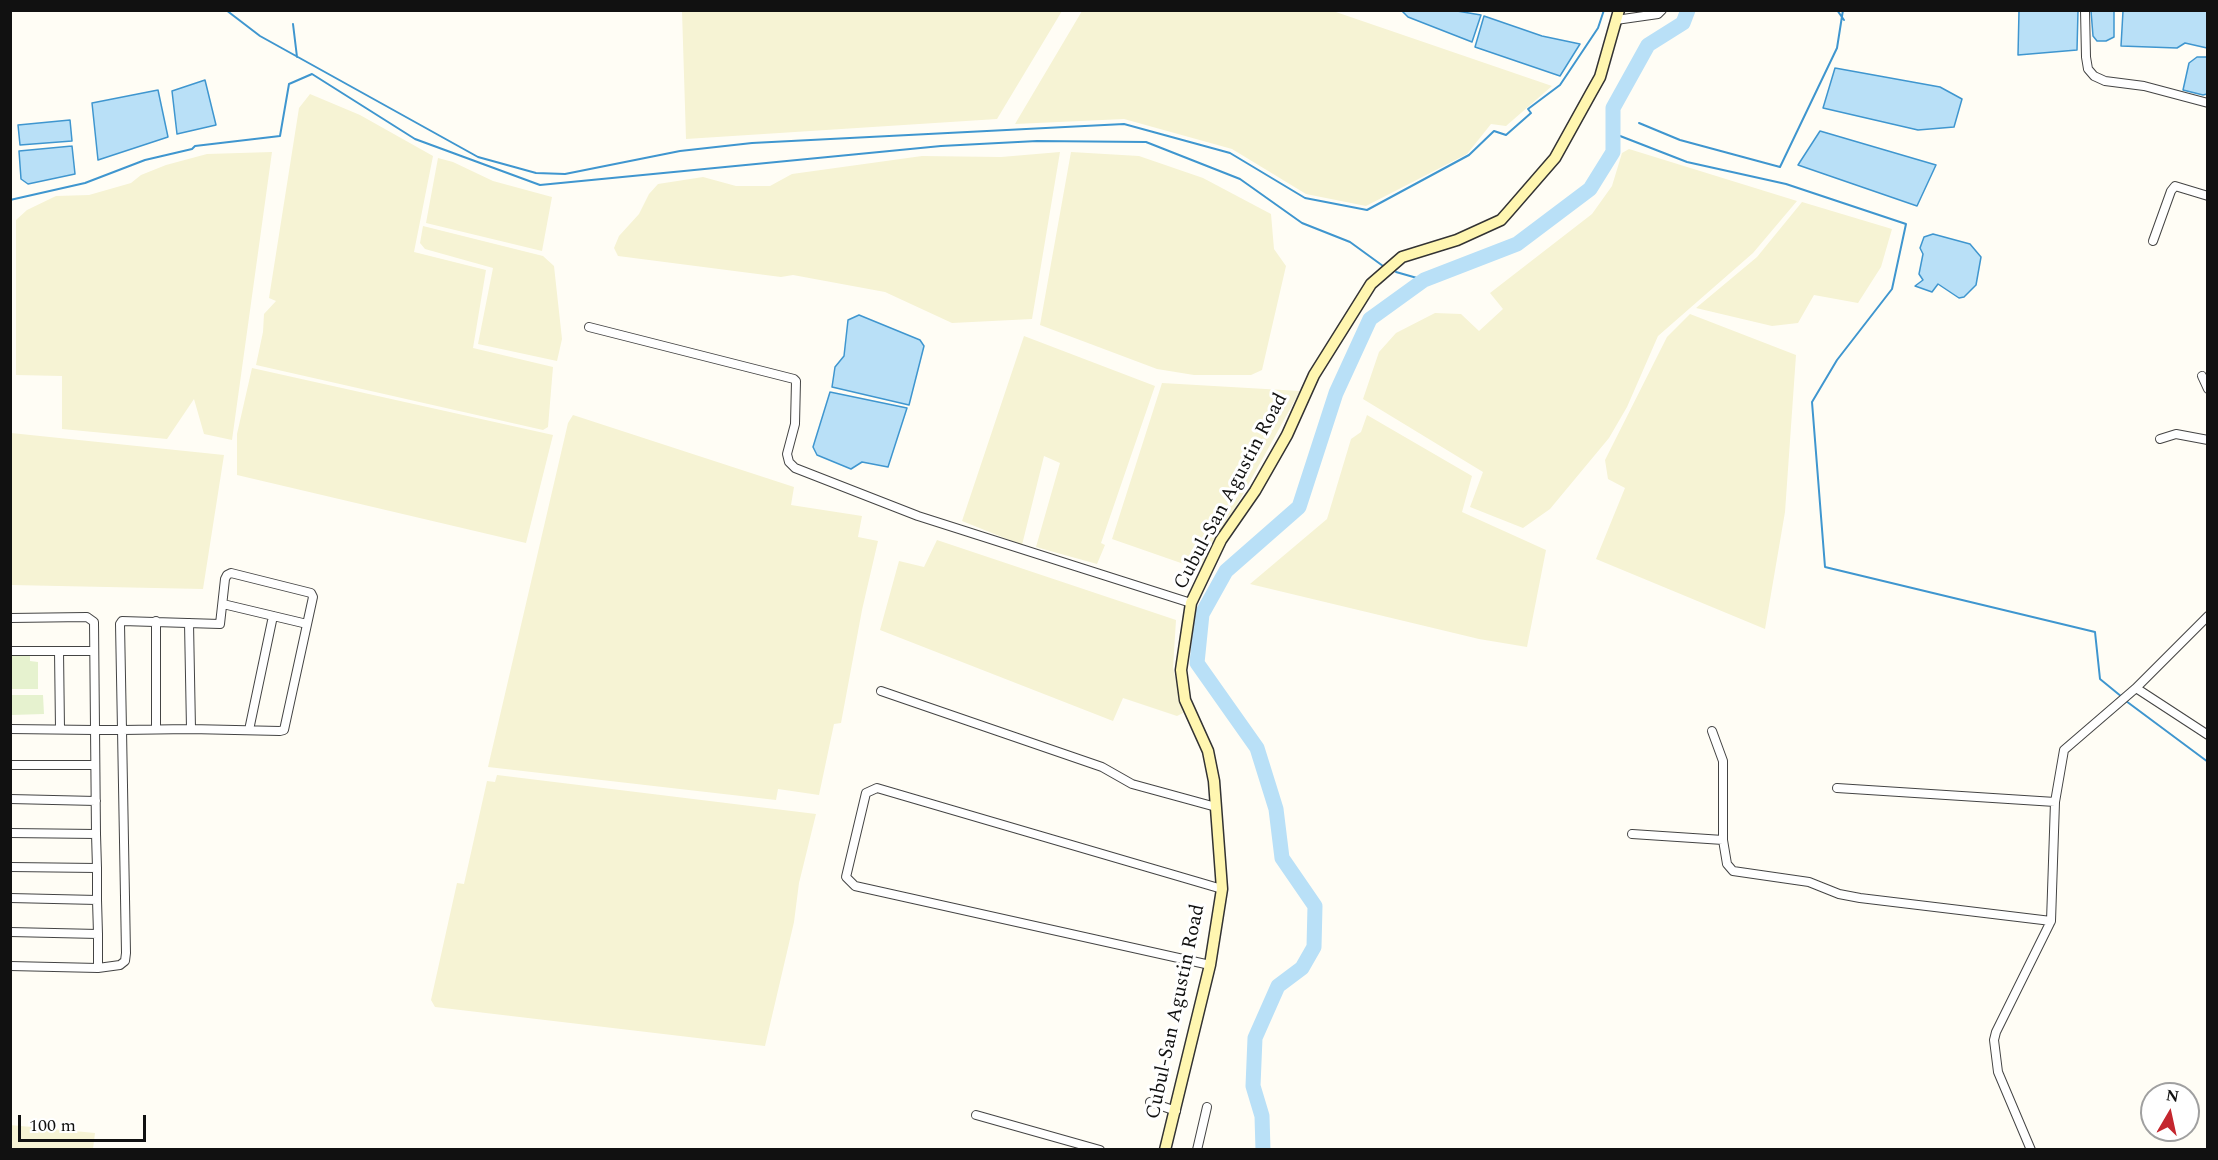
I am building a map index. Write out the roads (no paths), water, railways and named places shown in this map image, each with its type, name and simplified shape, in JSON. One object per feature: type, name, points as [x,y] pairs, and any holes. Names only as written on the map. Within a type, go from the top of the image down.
[{"type":"street","points":[[1618,15],[1658,14],[1662,10]]},
{"type":"street","points":[[2085,10],[2086,57],[2088,69],[2094,76],[2105,81],[2144,86],[2208,103]]},
{"type":"street","name":"Cubul-San Agustin Road","points":[[1165,1149],[1210,966],[1222,889],[1216,807],[1208,751],[1185,700],[1181,670],[1191,603],[1221,540],[1255,491],[1287,435],[1311,380],[1371,284],[1402,257],[1457,240],[1501,220],[1555,158],[1566,140],[1600,77],[1618,15]]},
{"type":"street","points":[[2153,241],[2171,191],[2175,186],[2208,196]]},
{"type":"street","points":[[589,327],[794,379],[796,381],[795,424],[787,454],[789,462],[795,468],[918,516],[1191,603]]},
{"type":"street","points":[[2202,376],[2208,389]]},
{"type":"street","points":[[2160,439],[2176,434],[2208,440]]},
{"type":"street","points":[[10,729],[95,730],[122,730],[156,729],[191,729],[280,731],[286,727],[313,597],[308,590],[231,573],[225,579],[220,624],[126,620],[120,624],[122,730],[125,962],[120,965],[98,968],[10,966]]},
{"type":"street","points":[[224,604],[307,624]]},
{"type":"street","points":[[249,730],[273,616]]},
{"type":"street","points":[[2031,1149],[1998,1072],[1994,1040],[2051,921],[2055,802],[2064,750],[2132,690],[2208,616]]},
{"type":"street","points":[[10,618],[87,617],[94,622],[98,968]]},
{"type":"street","points":[[156,621],[156,729]]},
{"type":"street","points":[[189,623],[191,729]]},
{"type":"street","points":[[10,651],[94,651]]},
{"type":"street","points":[[58,651],[60,729]]},
{"type":"street","points":[[881,690],[1102,767],[1132,784],[1216,807]]},
{"type":"street","points":[[2132,690],[2208,735]]},
{"type":"street","points":[[1712,730],[1723,760],[1723,840],[1727,864],[1733,871],[1809,882],[1839,894],[1860,898],[2051,921]]},
{"type":"street","points":[[10,765],[95,765]]},
{"type":"street","points":[[1210,966],[855,886],[846,877],[866,793],[876,788],[1222,889]]},
{"type":"street","points":[[1837,788],[2055,802]]},
{"type":"street","points":[[10,799],[96,801]]},
{"type":"street","points":[[10,833],[96,834]]},
{"type":"street","points":[[1632,834],[1723,840]]},
{"type":"street","points":[[10,867],[97,868]]},
{"type":"street","points":[[10,898],[97,900]]},
{"type":"street","points":[[10,932],[98,933]]},
{"type":"street","points":[[1150,1102],[1176,1111]]},
{"type":"street","points":[[1197,1149],[1207,1107]]},
{"type":"street","points":[[976,1115],[1100,1149]]},
{"type":"water","points":[[1402,11],[1457,11],[1481,15],[1472,42],[1408,17]]},
{"type":"water","points":[[2019,11],[2078,11],[2077,50],[2018,55]]},
{"type":"water","points":[[2091,11],[2114,11],[2114,37],[2106,41],[2097,41],[2093,36]]},
{"type":"water","points":[[2123,11],[2207,11],[2207,48],[2185,43],[2177,48],[2121,46]]},
{"type":"water","points":[[1484,16],[1542,36],[1580,44],[1560,76],[1475,47]]},
{"type":"water","points":[[2197,57],[2207,57],[2207,94],[2203,95],[2183,90],[2189,63]]},
{"type":"water","points":[[1835,68],[1940,87],[1962,99],[1954,127],[1918,130],[1823,108]]},
{"type":"water","points":[[205,80],[216,125],[177,134],[172,91]]},
{"type":"water","points":[[158,90],[168,137],[98,160],[92,103]]},
{"type":"water","points":[[70,120],[72,141],[20,145],[18,125]]},
{"type":"water","points":[[1820,131],[1936,165],[1917,206],[1798,165]]},
{"type":"water","points":[[72,146],[75,174],[28,184],[21,179],[19,151]]},
{"type":"water","points":[[1933,234],[1970,244],[1981,257],[1976,285],[1964,297],[1959,298],[1938,284],[1932,292],[1915,286],[1923,280],[1919,274],[1923,254],[1920,248],[1924,237]]},
{"type":"water","points":[[859,315],[920,340],[924,346],[909,405],[832,387],[835,367],[844,356],[848,320]]},
{"type":"water","points":[[830,392],[907,408],[888,467],[862,462],[851,469],[817,455],[813,447]]},
{"type":"waterway","points":[[226,10],[260,36],[478,157],[536,173],[565,174],[680,151],[752,143],[1124,124],[1230,153],[1305,198],[1367,210],[1469,155],[1494,131],[1506,135],[1531,113],[1528,109],[1560,85],[1598,28],[1604,10]]},
{"type":"waterway","points":[[1263,1150],[1262,1116],[1253,1086],[1255,1038],[1278,986],[1302,968],[1314,947],[1315,906],[1282,858],[1276,809],[1257,748],[1197,663],[1202,614],[1226,571],[1299,507],[1336,393],[1370,319],[1424,280],[1517,244],[1590,189],[1613,152],[1613,108],[1648,45],[1683,23],[1688,10]]},
{"type":"waterway","points":[[1837,10],[1844,20]]},
{"type":"waterway","points":[[1639,123],[1680,140],[1780,167],[1837,48],[1843,10]]},
{"type":"waterway","points":[[293,24],[297,57]]},
{"type":"waterway","points":[[10,200],[85,183],[145,160],[192,149],[195,146],[280,136],[289,84],[312,74],[415,139],[540,185],[941,146],[1037,141],[1146,142],[1240,179],[1302,223],[1350,242],[1383,266]]},
{"type":"waterway","points":[[1615,134],[1687,162],[1786,184],[1906,224],[1892,289],[1837,360],[1812,402],[1825,567],[2095,632],[2100,679],[2122,697]]},
{"type":"waterway","points":[[1396,272],[1424,280]]},
{"type":"waterway","points":[[2126,701],[2208,762]]}]
